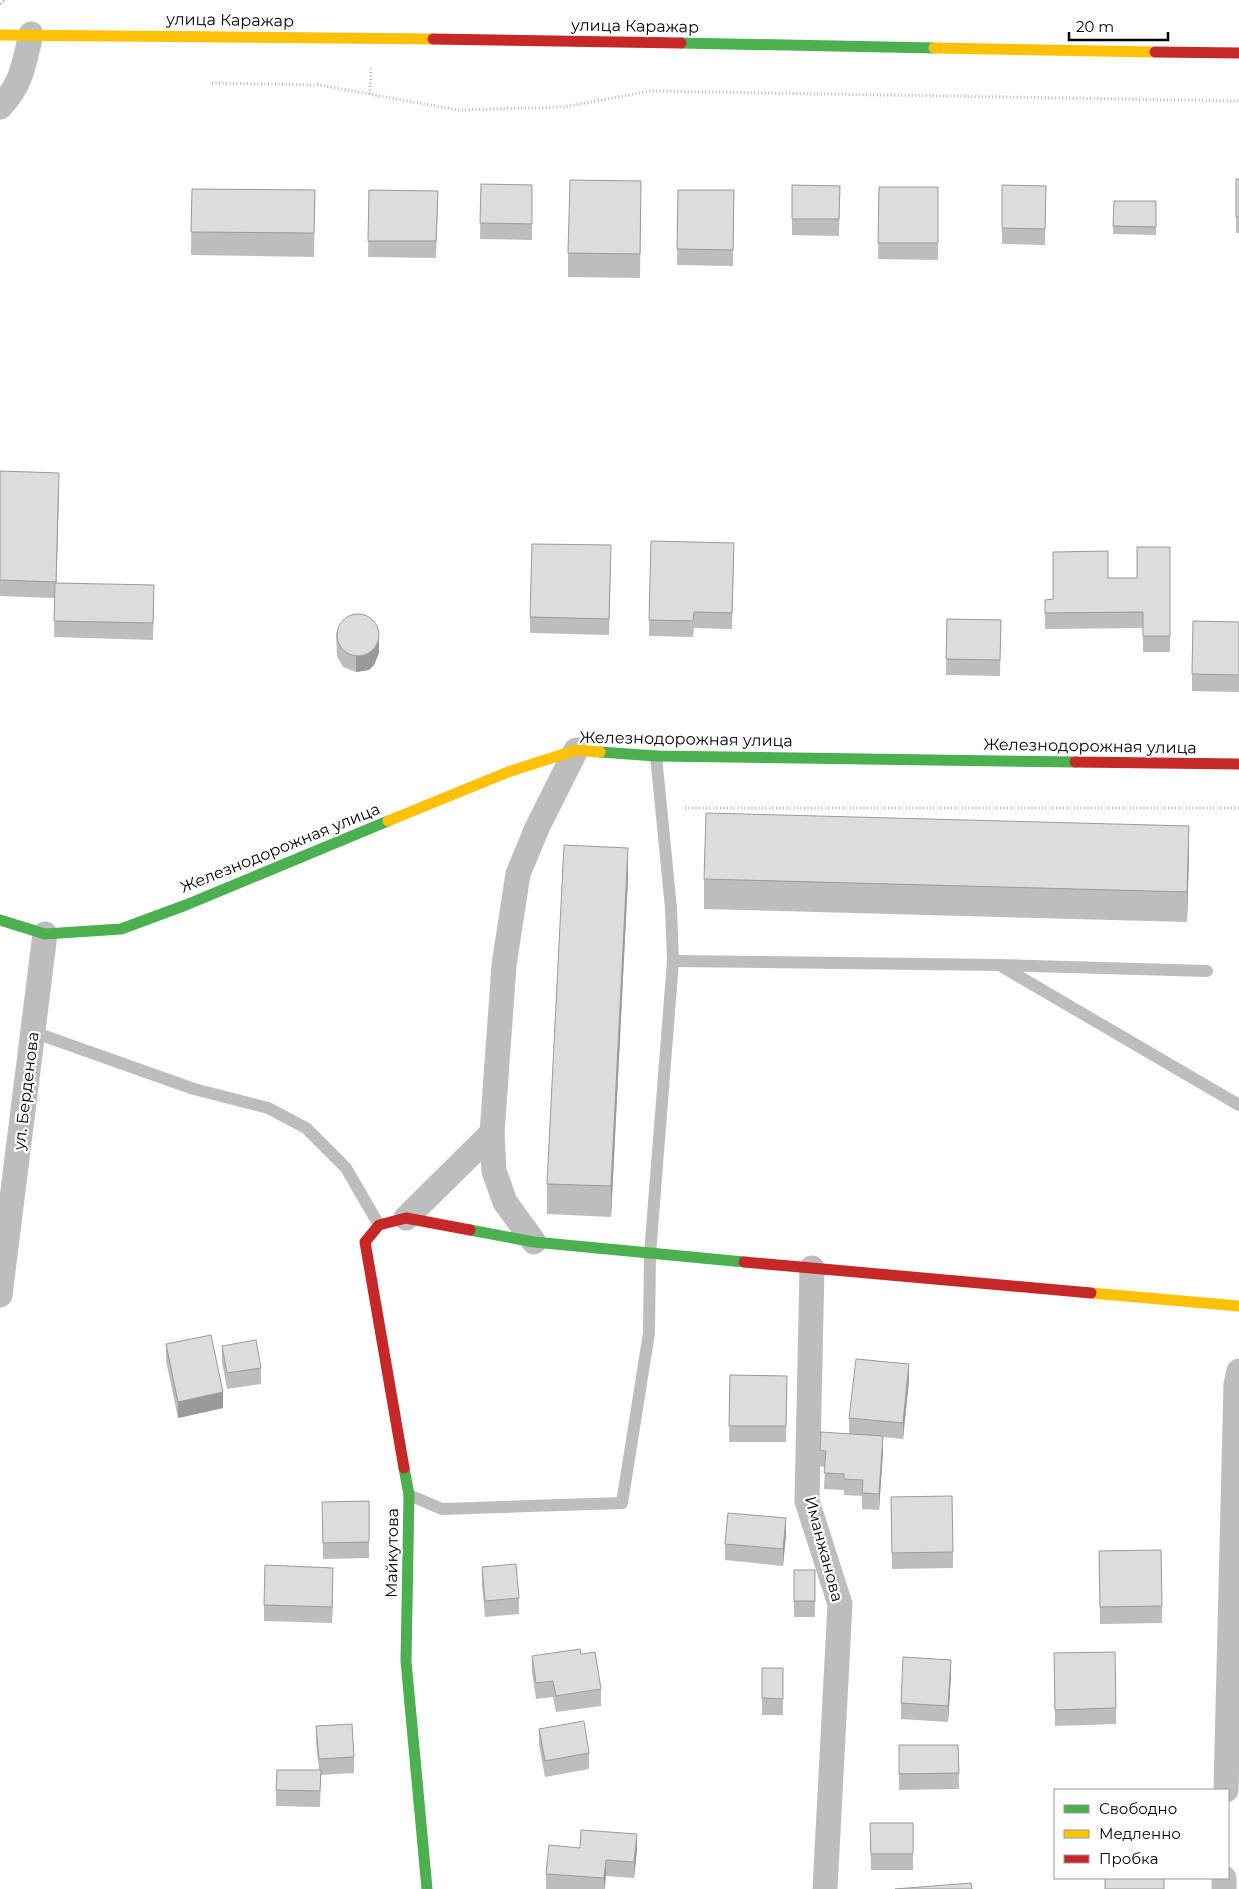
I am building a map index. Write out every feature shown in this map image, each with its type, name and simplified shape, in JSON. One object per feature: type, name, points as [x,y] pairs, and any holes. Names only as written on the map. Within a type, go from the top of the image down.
[{"type":"street","points":[[0,107],[10,97],[22,74],[30,34]]},
{"type":"street","name":"улица Каражар","points":[[0,35],[392,38],[1239,53]]},
{"type":"street","points":[[534,1242],[505,1202],[494,1171],[492,1133],[504,965],[518,874],[576,750]]},
{"type":"street","name":"Железнодорожная улица","points":[[45,934],[121,929],[204,897],[508,772],[576,750],[656,756],[1239,764]]},
{"type":"street","points":[[0,920],[45,934]]},
{"type":"street","name":"ул. Берденова","points":[[0,1295],[45,934]]},
{"type":"street","points":[[406,1218],[492,1133]]},
{"type":"street","points":[[379,1225],[406,1218],[534,1242],[1239,1306]]},
{"type":"street","name":"Майкутова","points":[[379,1225],[365,1242],[410,1494],[406,1661],[427,1889]]},
{"type":"street","name":"Иманжанова","points":[[812,1268],[807,1501],[840,1604],[825,1889]]},
{"type":"street","points":[[1226,1789],[1236,1384],[1239,1371]]},
{"type":"lane","points":[[410,1494],[442,1509],[622,1503],[649,1333],[650,1254],[673,961],[671,908],[656,756]]},
{"type":"lane","points":[[673,961],[1000,965],[1207,971]]},
{"type":"lane","points":[[1000,965],[1239,1105]]},
{"type":"lane","points":[[33,1032],[194,1089],[268,1108],[306,1128],[346,1168],[379,1225]]},
{"type":"path","points":[[212,83],[320,85],[457,110],[564,108],[650,91],[1239,101]]},
{"type":"path","points":[[660,808],[1239,808]]},
{"type":"building","points":[[1236,179],[1239,179],[1239,217],[1236,217]]},
{"type":"building","points":[[570,180],[641,181],[640,254],[568,253]]},
{"type":"building","points":[[481,184],[532,185],[532,224],[480,223]]},
{"type":"building","points":[[792,185],[840,186],[839,219],[792,219]]},
{"type":"building","points":[[1002,185],[1046,186],[1045,229],[1002,228]]},
{"type":"building","points":[[879,187],[938,187],[938,243],[878,243]]},
{"type":"building","points":[[192,189],[315,190],[314,233],[191,232]]},
{"type":"building","points":[[369,190],[438,191],[436,241],[368,241]]},
{"type":"building","points":[[678,190],[734,190],[733,250],[677,249]]},
{"type":"building","points":[[1114,201],[1156,201],[1156,227],[1113,226]]},
{"type":"building","points":[[0,471],[59,473],[56,582],[0,580]]},
{"type":"building","points":[[651,541],[734,543],[732,613],[694,612],[693,621],[649,620]]},
{"type":"building","points":[[532,544],[611,545],[609,619],[530,617]]},
{"type":"building","points":[[1137,547],[1170,547],[1170,636],[1143,636],[1143,612],[1045,613],[1045,600],[1053,599],[1053,552],[1108,551],[1108,578],[1137,578]]},
{"type":"building","points":[[55,583],[154,585],[153,623],[54,621]]},
{"type":"building","points":[[358,614],[373,620],[379,635],[373,650],[358,656],[343,650],[337,635],[343,620]]},
{"type":"building","points":[[947,619],[1001,620],[1000,660],[946,659]]},
{"type":"building","points":[[1193,621],[1239,622],[1239,675],[1192,674]]},
{"type":"building","points":[[706,813],[1189,826],[1187,892],[704,879]]},
{"type":"building","points":[[564,845],[628,848],[611,1186],[547,1184]]},
{"type":"building","points":[[211,1335],[223,1392],[178,1402],[166,1344]]},
{"type":"building","points":[[256,1340],[261,1368],[227,1373],[222,1346]]},
{"type":"building","points":[[856,1359],[909,1364],[903,1423],[849,1418]]},
{"type":"building","points":[[730,1375],[787,1376],[786,1426],[729,1426]]},
{"type":"building","points":[[821,1432],[883,1436],[879,1494],[862,1493],[863,1480],[844,1479],[844,1474],[824,1473],[826,1451],[820,1450]]},
{"type":"building","points":[[952,1496],[953,1552],[892,1553],[891,1497]]},
{"type":"building","points":[[369,1501],[369,1542],[323,1543],[322,1502]]},
{"type":"building","points":[[728,1513],[786,1518],[783,1549],[725,1544]]},
{"type":"building","points":[[1161,1550],[1162,1606],[1100,1607],[1099,1551]]},
{"type":"building","points":[[516,1564],[519,1598],[485,1601],[482,1567]]},
{"type":"building","points":[[265,1565],[333,1568],[332,1607],[264,1605]]},
{"type":"building","points":[[794,1570],[815,1570],[815,1601],[794,1601]]},
{"type":"building","points":[[580,1649],[581,1654],[595,1652],[601,1689],[556,1696],[553,1681],[536,1683],[532,1656]]},
{"type":"building","points":[[1115,1652],[1116,1708],[1055,1710],[1054,1653]]},
{"type":"building","points":[[903,1657],[951,1660],[948,1706],[901,1703]]},
{"type":"building","points":[[762,1668],[783,1668],[783,1699],[762,1698]]},
{"type":"building","points":[[584,1721],[589,1753],[545,1761],[539,1729]]},
{"type":"building","points":[[352,1724],[354,1757],[319,1759],[316,1726]]},
{"type":"building","points":[[899,1745],[958,1745],[959,1773],[899,1774]]},
{"type":"building","points":[[277,1770],[321,1770],[320,1791],[276,1790]]},
{"type":"building","points":[[870,1823],[913,1823],[913,1854],[871,1854]]},
{"type":"building","points":[[581,1830],[637,1834],[634,1862],[606,1860],[604,1878],[546,1874],[549,1845],[580,1848]]},
{"type":"building","points":[[1105,1879],[1164,1879],[1164,1889],[1105,1889]]},
{"type":"building","points":[[971,1883],[972,1889],[895,1889]]},
{"type":"traffic: fast","points":[[681,43],[934,48]]},
{"type":"traffic: fast","points":[[600,752],[656,756],[1075,762]]},
{"type":"traffic: fast","points":[[0,920],[45,934],[121,929],[186,905],[388,821]]},
{"type":"traffic: fast","points":[[470,1230],[534,1242],[744,1262]]},
{"type":"traffic: fast","points":[[404,1468],[409,1495],[406,1661],[427,1889]]},
{"type":"traffic: slow","points":[[0,35],[433,39]]},
{"type":"traffic: slow","points":[[934,48],[1155,52]]},
{"type":"traffic: slow","points":[[388,821],[508,772],[576,750],[600,752]]},
{"type":"traffic: slow","points":[[1091,1293],[1239,1306]]},
{"type":"traffic: jam","points":[[433,39],[681,43]]},
{"type":"traffic: jam","points":[[1155,52],[1239,53]]},
{"type":"traffic: jam","points":[[1075,762],[1239,764]]},
{"type":"traffic: jam","points":[[404,1468],[365,1242],[379,1225],[406,1218],[470,1230]]},
{"type":"traffic: jam","points":[[744,1262],[1091,1293]]}]
